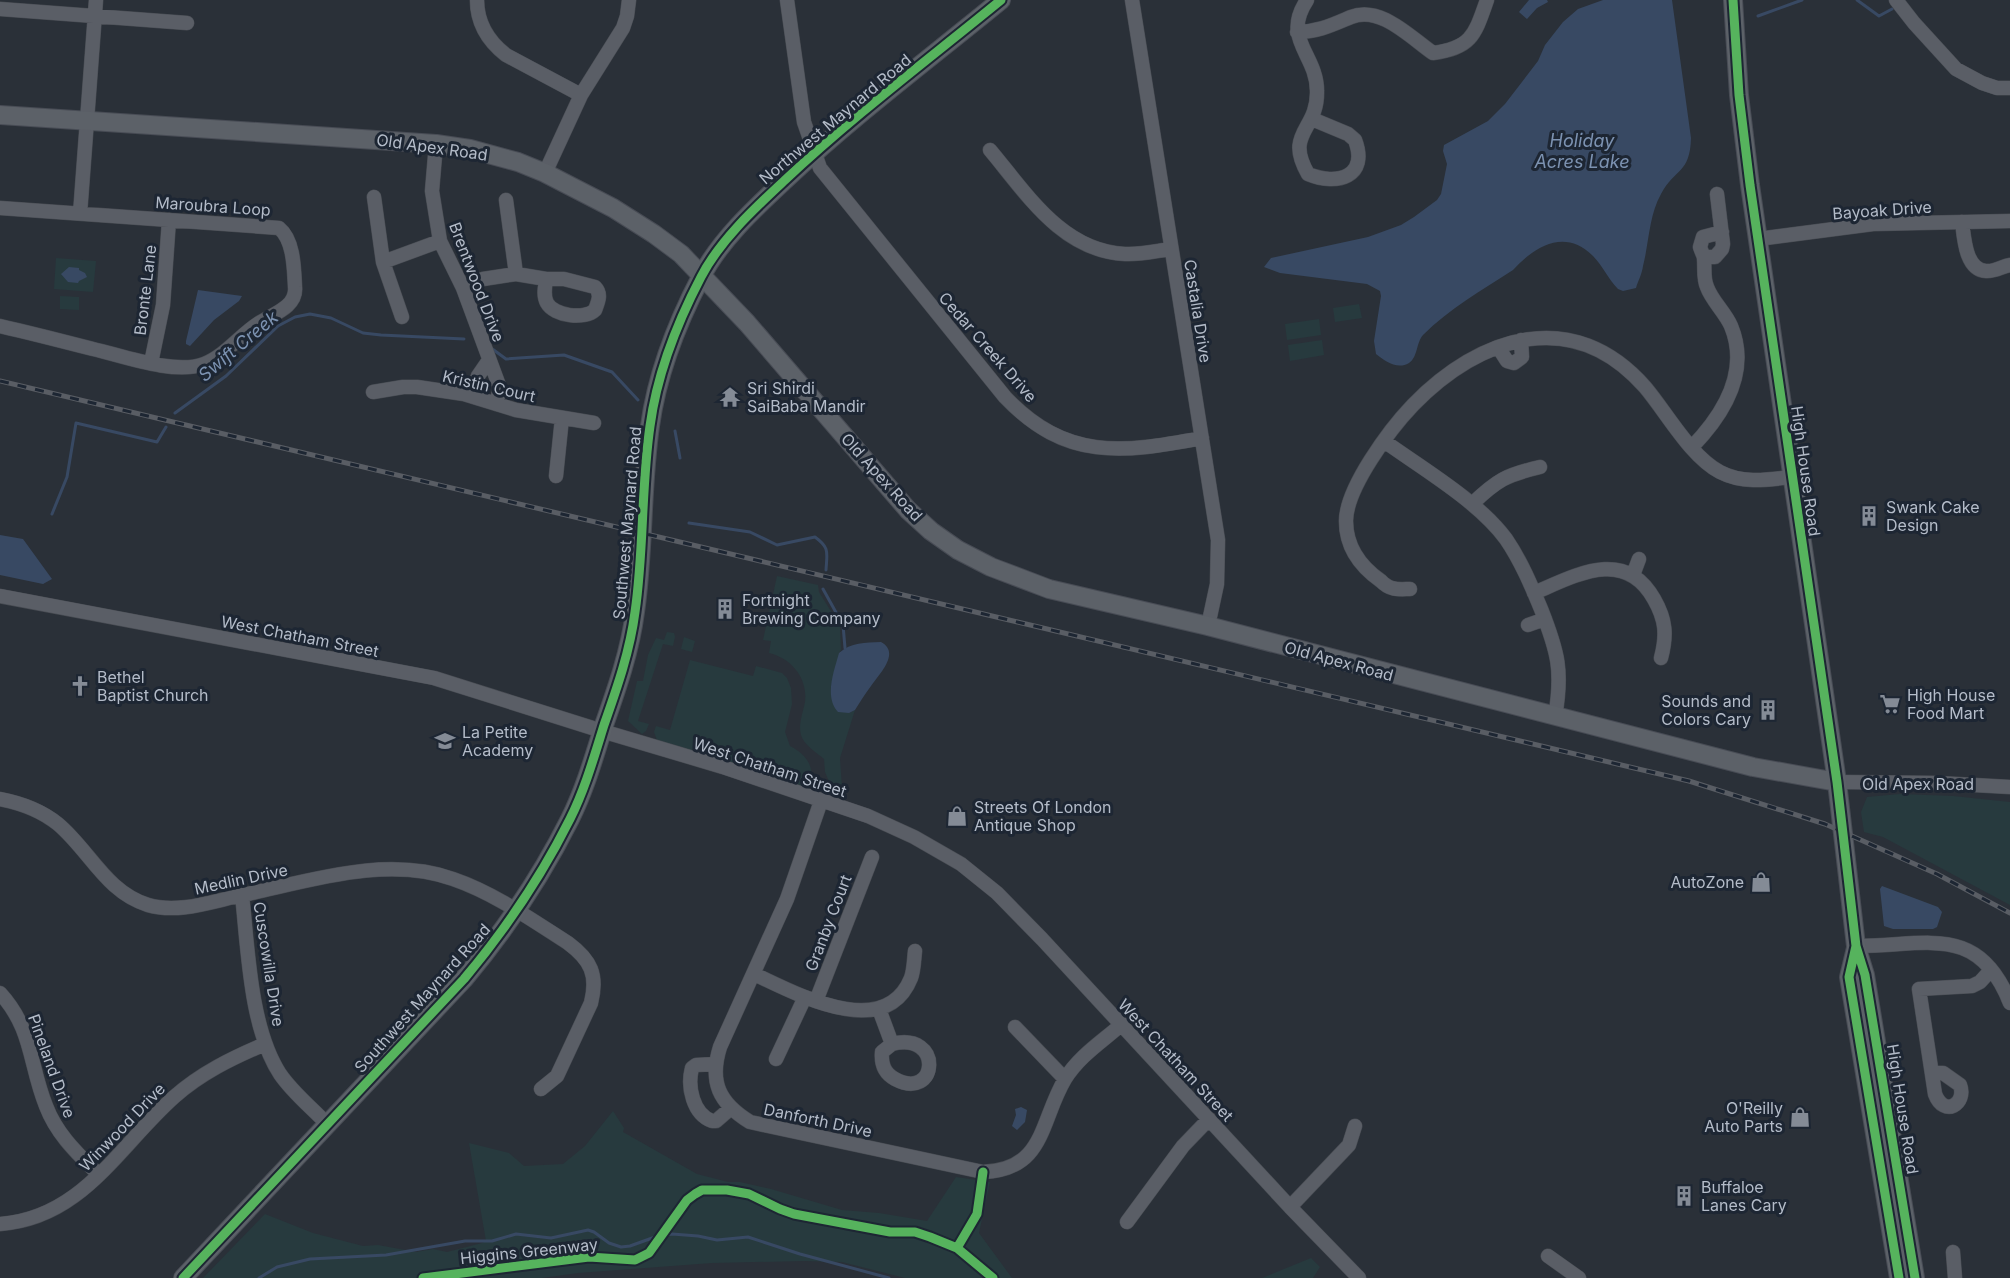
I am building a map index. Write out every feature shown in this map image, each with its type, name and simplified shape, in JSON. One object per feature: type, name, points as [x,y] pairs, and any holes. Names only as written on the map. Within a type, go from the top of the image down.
[{"type":"main road","name":"Northwest Maynard Road","points":[[702,274],[731,234],[756,207],[815,152],[1001,0]]},
{"type":"main road","name":"High House Road","points":[[1732,0],[1739,95],[1791,477],[1837,782],[1856,946],[1865,975],[1915,1278]]},
{"type":"main road","name":"Old Apex Road","points":[[0,115],[436,144],[470,149],[518,162],[545,173],[613,208],[681,254],[747,323],[908,510],[931,531],[958,550],[1000,571],[1049,589],[1208,627],[1753,767],[1837,782]]},
{"type":"main road","name":"Southwest Maynard Road","points":[[183,1278],[464,979],[517,912],[546,865],[571,817],[585,784],[625,661],[635,612],[650,423],[668,349],[702,274]]},
{"type":"main road","name":"High House Road","points":[[1856,946],[1849,977],[1899,1278]]},
{"type":"street","points":[[80,214],[96,0]]},
{"type":"street","points":[[477,0],[477,10],[484,31],[498,48],[506,55],[581,95]]},
{"type":"street","points":[[545,173],[581,95],[618,39],[627,16],[629,0]]},
{"type":"street","name":"Cedar Creek Drive","points":[[787,0],[804,122],[820,168],[1005,397],[1033,423],[1054,435],[1111,450],[1140,448],[1202,438]]},
{"type":"street","name":"Castalia Drive","points":[[1132,0],[1219,551],[1217,584],[1208,627]]},
{"type":"street","points":[[1307,0],[1300,10],[1297,32],[1316,83],[1316,101],[1312,119],[1298,146],[1308,174],[1334,180],[1349,174],[1357,164],[1359,156],[1355,140],[1339,130],[1312,119]]},
{"type":"street","points":[[1297,32],[1321,30],[1354,16],[1372,14],[1389,22],[1433,53],[1454,50],[1470,38],[1480,23],[1487,0]]},
{"type":"street","points":[[1896,0],[1956,69],[1982,83],[1997,88],[2010,88]]},
{"type":"street","points":[[0,9],[187,23]]},
{"type":"street","name":"Brentwood Drive","points":[[436,144],[432,191],[440,241],[463,288],[500,388],[496,404]]},
{"type":"street","points":[[990,150],[1039,209],[1069,237],[1090,247],[1122,254],[1171,249]]},
{"type":"street","points":[[1692,447],[1708,429],[1732,390],[1737,373],[1733,331],[1707,287],[1704,257],[1700,250],[1701,239],[1707,235],[1722,232],[1717,194]]},
{"type":"street","points":[[374,197],[383,262],[402,317]]},
{"type":"street","points":[[506,200],[516,274]]},
{"type":"street","name":"Maroubra Loop","points":[[0,208],[279,228],[288,238],[296,291],[290,304],[248,330],[207,363],[196,366],[183,367],[151,363],[0,326]]},
{"type":"street","name":"Bronte Lane","points":[[151,363],[163,305],[170,220]]},
{"type":"street","name":"Bayoak Drive","points":[[1758,239],[1873,224],[2010,221]]},
{"type":"street","points":[[1962,222],[1965,248],[1977,267],[1987,272],[2010,264]]},
{"type":"street","points":[[383,262],[440,241]]},
{"type":"street","points":[[463,288],[483,279],[516,274],[546,279]]},
{"type":"street","points":[[1410,589],[1391,588],[1365,569],[1350,543],[1347,531],[1347,507],[1353,492],[1384,441],[1407,411],[1439,381],[1470,358],[1521,340],[1545,337],[1569,340],[1588,345],[1609,356],[1637,379],[1692,447],[1712,467],[1730,476],[1748,480],[1791,477]]},
{"type":"street","points":[[1498,347],[1506,361],[1514,363],[1522,357],[1521,340]]},
{"type":"street","name":"Brentwood Drive","points":[[471,396],[478,376],[489,360]]},
{"type":"street","name":"Kristin Court","points":[[372,392],[417,387],[471,396],[516,410],[594,423]]},
{"type":"street","points":[[556,476],[562,418]]},
{"type":"street","points":[[1384,441],[1472,504],[1505,538],[1517,557],[1554,643],[1559,666],[1555,717]]},
{"type":"street","points":[[1472,504],[1502,478],[1540,467]]},
{"type":"street","points":[[1633,575],[1639,559]]},
{"type":"street","points":[[1534,592],[1593,570],[1614,569],[1633,575],[1651,593],[1663,619],[1665,640],[1661,658]]},
{"type":"street","name":"West Chatham Street","points":[[0,596],[424,676],[723,767],[868,816],[907,834],[961,864],[997,893],[1359,1278]]},
{"type":"street","points":[[1528,625],[1545,619]]},
{"type":"street","name":"Old Apex Road","points":[[1837,782],[1938,783],[2010,787]]},
{"type":"street","name":"Medlin Drive","points":[[0,799],[29,808],[52,820],[75,841],[110,883],[126,895],[148,905],[179,908],[369,870],[414,870],[437,874],[465,883],[517,912],[580,952],[591,968],[593,980],[591,1003],[557,1076],[541,1089]]},
{"type":"street","points":[[715,1064],[696,1065],[692,1068],[690,1086],[700,1114],[712,1121],[731,1108],[718,1089],[715,1064],[720,1047],[788,899],[821,801]]},
{"type":"street","name":"Granby Court","points":[[776,1059],[810,999],[872,857]]},
{"type":"street","name":"Cuscowilla Drive","points":[[242,895],[257,1014],[265,1044],[279,1072],[289,1085],[327,1124]]},
{"type":"street","points":[[1856,946],[1921,942],[1948,943],[1975,955],[1992,970],[2010,1002]]},
{"type":"street","points":[[754,974],[810,999],[858,1011],[879,1009],[896,999],[906,986],[911,977],[915,951]]},
{"type":"street","points":[[1933,1073],[1919,989],[1972,986],[1980,982],[1992,970]]},
{"type":"street","name":"Pineland Drive","points":[[0,993],[15,1010],[22,1024],[45,1105],[58,1131],[99,1175]]},
{"type":"street","points":[[879,1009],[892,1044]]},
{"type":"street","name":"Danforth Drive","points":[[731,1108],[750,1122],[983,1172],[998,1171],[1012,1167],[1033,1151],[1065,1079],[1077,1063],[1122,1024]]},
{"type":"street","points":[[1015,1027],[1065,1079]]},
{"type":"street","name":"Winwood Drive","points":[[0,1224],[23,1222],[72,1200],[172,1098],[188,1085],[235,1057],[265,1044]]},
{"type":"street","points":[[1127,1222],[1183,1146],[1209,1119]]},
{"type":"street","points":[[1290,1207],[1350,1145],[1355,1126]]},
{"type":"street","points":[[1953,1252],[1955,1278]]},
{"type":"street","points":[[1548,1256],[1579,1278]]},
{"type":"green space","points":[[56,258],[96,261],[93,292],[54,289]]},
{"type":"green space","points":[[60,296],[79,297],[79,310],[60,309]]},
{"type":"green space","points":[[1359,304],[1362,318],[1335,322],[1333,308]]},
{"type":"green space","points":[[1319,319],[1321,335],[1287,340],[1285,324]]},
{"type":"green space","points":[[1322,340],[1324,355],[1290,361],[1288,345]]},
{"type":"green space","points":[[777,576],[818,585],[819,592],[840,626],[841,650],[839,653],[849,713],[855,710],[840,758],[842,787],[830,784],[825,772],[824,759],[802,738],[800,723],[805,693],[801,677],[791,664],[769,653],[771,641],[763,640]]},
{"type":"green space","points":[[667,632],[674,633],[673,646],[663,644],[638,721],[649,724],[642,734],[628,721],[637,681],[643,681],[648,655],[656,638],[664,640]]},
{"type":"green space","points":[[684,637],[695,641],[692,652],[681,649]]},
{"type":"green space","points":[[690,660],[753,676],[756,666],[782,673],[787,678],[791,688],[792,704],[785,732],[790,746],[800,752],[810,765],[811,782],[803,787],[657,740],[654,732],[656,726],[670,730]]},
{"type":"green space","points":[[1900,794],[1953,796],[2010,802],[2010,905],[1883,837],[1864,832],[1861,812],[1867,797]]},
{"type":"green space","points":[[613,1111],[624,1128],[623,1132],[697,1174],[771,1189],[842,1210],[927,1221],[956,1177],[990,1182],[979,1233],[1012,1278],[905,1278],[842,1262],[804,1261],[712,1263],[578,1273],[542,1278],[203,1278],[265,1214],[313,1233],[363,1246],[378,1245],[416,1252],[433,1249],[447,1252],[482,1243],[486,1241],[469,1143],[509,1153],[524,1166],[563,1164],[585,1146]]},
{"type":"green space","points":[[1311,1258],[1320,1267],[1313,1278],[1262,1278]]},
{"type":"water","points":[[1529,0],[1547,0],[1548,2],[1537,8],[1527,19],[1519,12]]},
{"type":"water","name":"Holiday Acres Lake","points":[[1603,0],[1672,0],[1691,138],[1685,165],[1666,186],[1657,202],[1636,288],[1623,291],[1618,289],[1597,260],[1582,248],[1572,243],[1551,243],[1531,254],[1513,270],[1444,317],[1423,335],[1412,360],[1400,366],[1387,362],[1376,354],[1374,341],[1380,291],[1367,284],[1280,273],[1264,267],[1271,258],[1368,237],[1401,225],[1437,200],[1441,194],[1447,164],[1443,151],[1444,145],[1488,121],[1505,104],[1538,61],[1545,45],[1563,22],[1578,9]]},
{"type":"water","points":[[69,267],[79,268],[87,277],[78,283],[68,282],[61,274]]},
{"type":"water","points":[[198,290],[242,296],[239,301],[214,320],[190,346],[186,344],[186,341]]},
{"type":"water","points":[[0,535],[23,539],[52,579],[43,584],[0,575]]},
{"type":"water","points":[[881,642],[889,652],[887,664],[855,710],[849,713],[838,712],[834,706],[831,691],[839,653],[853,645]]},
{"type":"water","points":[[1882,886],[1938,907],[1942,912],[1937,927],[1933,929],[1893,929],[1884,926],[1880,889]]},
{"type":"water","points":[[1021,1107],[1027,1110],[1025,1122],[1017,1130],[1012,1126],[1016,1115],[1015,1109]]},
{"type":"waterway","points":[[1758,16],[1802,0]]},
{"type":"waterway","points":[[1857,0],[1879,16],[1892,9]]},
{"type":"waterway","name":"Swift Creek","points":[[175,413],[226,376],[278,326],[295,317],[310,314],[331,318],[363,333],[464,339]]},
{"type":"waterway","name":"Swift Creek","points":[[491,348],[506,359],[564,355],[612,372],[638,400]]},
{"type":"waterway","name":"Swift Creek","points":[[52,514],[67,477],[76,423],[157,442],[166,427]]},
{"type":"waterway","name":"Swift Creek","points":[[675,431],[680,458]]},
{"type":"waterway","name":"Swift Creek","points":[[689,523],[750,532],[777,545],[815,537],[825,548],[826,570]]},
{"type":"waterway","name":"Swift Creek","points":[[823,589],[843,625],[845,648]]},
{"type":"waterway","points":[[259,1278],[277,1267],[310,1259],[386,1255],[465,1241],[492,1241],[516,1234],[551,1238],[588,1230],[609,1243],[621,1247],[672,1234],[717,1240],[748,1237],[800,1254],[889,1278]]},
{"type":"railway","points":[[0,381],[1689,781],[1825,824],[1937,874],[2010,913]]},
{"type":"cycle path","points":[[183,1278],[464,979],[522,902],[570,819],[589,773],[633,627],[640,566],[647,449],[653,407],[676,331],[709,263],[739,225],[811,156],[864,110],[1001,0]]},
{"type":"cycle path","points":[[1733,0],[1739,95],[1750,185],[1837,782],[1856,946],[1865,975],[1915,1278]]},
{"type":"cycle path","points":[[1856,946],[1849,977],[1899,1278]]},
{"type":"cycle path","points":[[957,1248],[977,1214],[983,1172]]},
{"type":"cycle path","name":"Higgins Greenway","points":[[423,1278],[589,1257],[635,1260],[649,1253],[687,1200],[702,1190],[727,1190],[749,1194],[794,1214],[890,1232],[915,1232],[957,1248],[993,1278]]},
{"type":"place","name":"Sri Shirdi SaiBaba Mandir","points":[[730,397]]},
{"type":"place","name":"Swank Cake Design","points":[[1869,516]]},
{"type":"place","name":"Fortnight Brewing Company","points":[[725,609]]},
{"type":"place","name":"Bethel Baptist Church","points":[[80,686]]},
{"type":"place","name":"High House Food Mart","points":[[1890,704]]},
{"type":"place","name":"Sounds and Colors Cary","points":[[1768,710]]},
{"type":"place","name":"La Petite Academy","points":[[445,741]]},
{"type":"place","name":"Streets Of London Antique Shop","points":[[957,816]]},
{"type":"place","name":"AutoZone","points":[[1761,882]]},
{"type":"place","name":"O'Reilly Auto Parts","points":[[1800,1117]]},
{"type":"place","name":"Buffaloe Lanes Cary","points":[[1684,1196]]}]
